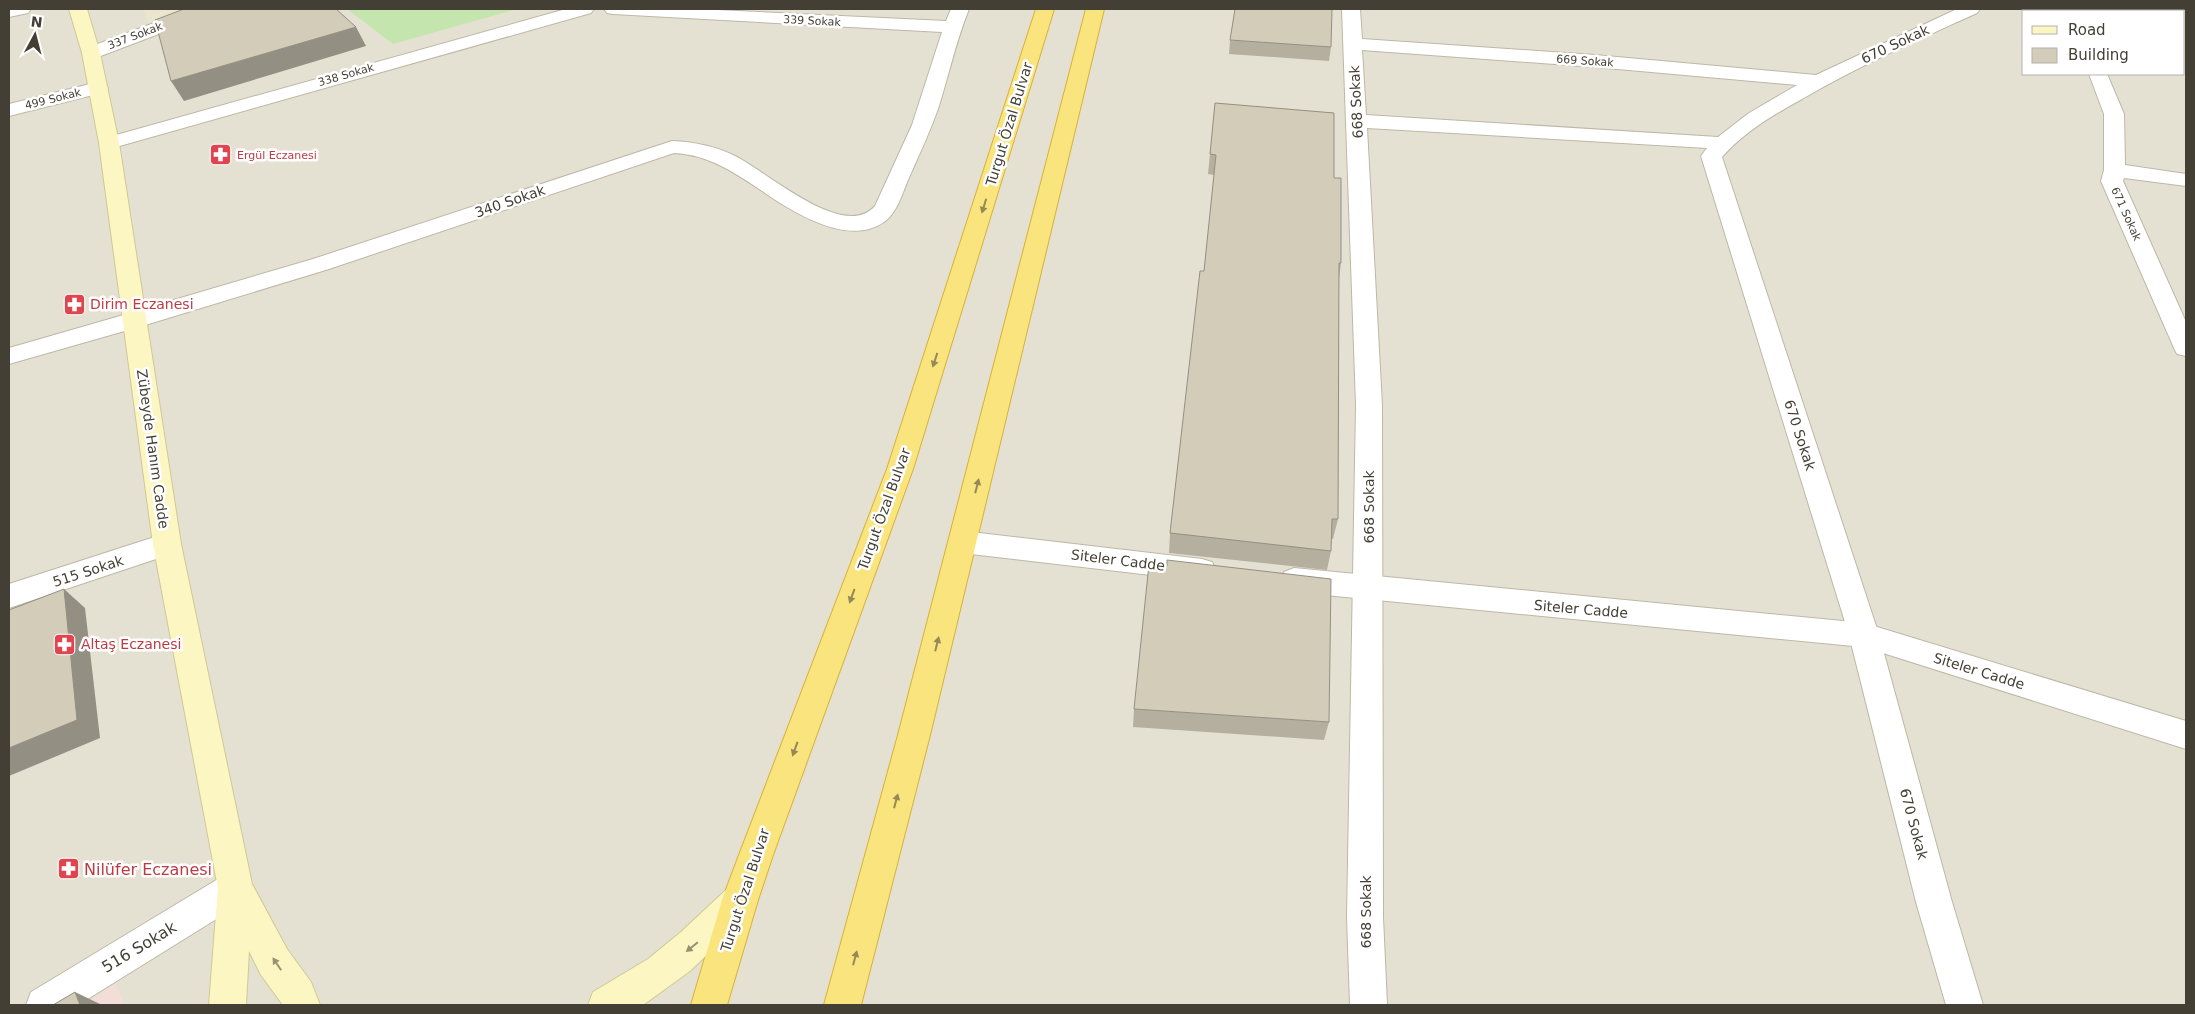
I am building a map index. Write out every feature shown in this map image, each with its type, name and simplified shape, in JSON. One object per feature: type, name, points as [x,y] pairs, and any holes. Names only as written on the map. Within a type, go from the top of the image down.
[{"type":"highway","name":"Turgut Özal Bulvar","points":[[709,1005],[740,900],[900,469],[1046,9]]},
{"type":"highway","points":[[842,1005],[962,542],[1095,9]]},
{"type":"main road","name":"Zübeyde Hanım Cadde","points":[[78,9],[91,52],[109,143],[167,544],[235,888],[228,1005]]},
{"type":"main road","name":"Zübeyde Hanım Cadde","points":[[235,888],[274,962],[306,1002]]},
{"type":"main road","points":[[606,1005],[630,994],[696,944],[740,900]]},
{"type":"street","points":[[9,12],[22,9]]},
{"type":"street","name":"337 Sokak","points":[[91,52],[208,9]]},
{"type":"street","name":"338 Sokak","points":[[109,143],[584,9]]},
{"type":"street","name":"339 Sokak","points":[[613,9],[748,18],[951,27]]},
{"type":"street","points":[[951,27],[960,9]]},
{"type":"street","name":"668 Sokak","points":[[1351,9],[1369,405],[1365,916],[1368,1005]]},
{"type":"street","name":"670 Sokak","points":[[1965,1005],[1934,902],[1864,635],[1711,156],[1722,143],[1763,113],[1818,81],[1971,9]]},
{"type":"street","name":"340 Sokak","points":[[9,356],[321,264],[672,146],[696,148],[723,156],[795,203],[829,220],[852,224],[876,218],[888,201],[925,118],[951,27]]},
{"type":"street","name":"669 Sokak","points":[[1353,44],[1595,61],[1818,81]]},
{"type":"street","name":"671 Sokak","points":[[2098,75],[2114,114],[2114,170],[2112,181],[2186,348]]},
{"type":"street","name":"499 Sokak","points":[[9,110],[98,88]]},
{"type":"street","points":[[1357,121],[1722,143]]},
{"type":"street","points":[[2114,170],[2186,180]]},
{"type":"street","name":"Siteler Cadde","points":[[962,542],[1230,573]]},
{"type":"street","name":"515 Sokak","points":[[9,596],[167,544]]},
{"type":"street","name":"Siteler Cadde","points":[[1269,578],[1368,589],[1864,635],[2186,735]]},
{"type":"street","name":"516 Sokak","points":[[44,1005],[235,888]]},
{"type":"shaded area","points":[[9,9],[2186,9],[2186,1005],[9,1005]]},
{"type":"shaded area","points":[[143,9],[188,9],[148,23]]},
{"type":"shaded area","points":[[116,983],[124,1005],[82,1005]]},
{"type":"green space","points":[[347,9],[517,9],[393,44]]},
{"type":"building","points":[[184,9],[336,9],[356,27],[171,81],[155,20]]},
{"type":"building","points":[[1235,9],[1332,9],[1331,47],[1230,40]]},
{"type":"building","points":[[1215,103],[1334,113],[1334,178],[1341,178],[1341,263],[1339,263],[1338,519],[1332,519],[1331,551],[1170,533],[1200,271],[1204,271],[1216,155],[1210,154]]},
{"type":"building","points":[[1167,560],[1331,579],[1329,722],[1134,709],[1149,564],[1167,566]]},
{"type":"building","points":[[64,589],[77,720],[9,748],[9,610]]},
{"type":"building","points":[[75,992],[80,1005],[53,1005]]},
{"type":"place","name":"Ergül Eczanesi","points":[[221,155]]},
{"type":"place","name":"Dirim Eczanesi","points":[[74,304]]},
{"type":"place","name":"Altaş Eczanesi","points":[[65,644]]},
{"type":"place","name":"Nilüfer Eczanesi","points":[[68,869]]}]
